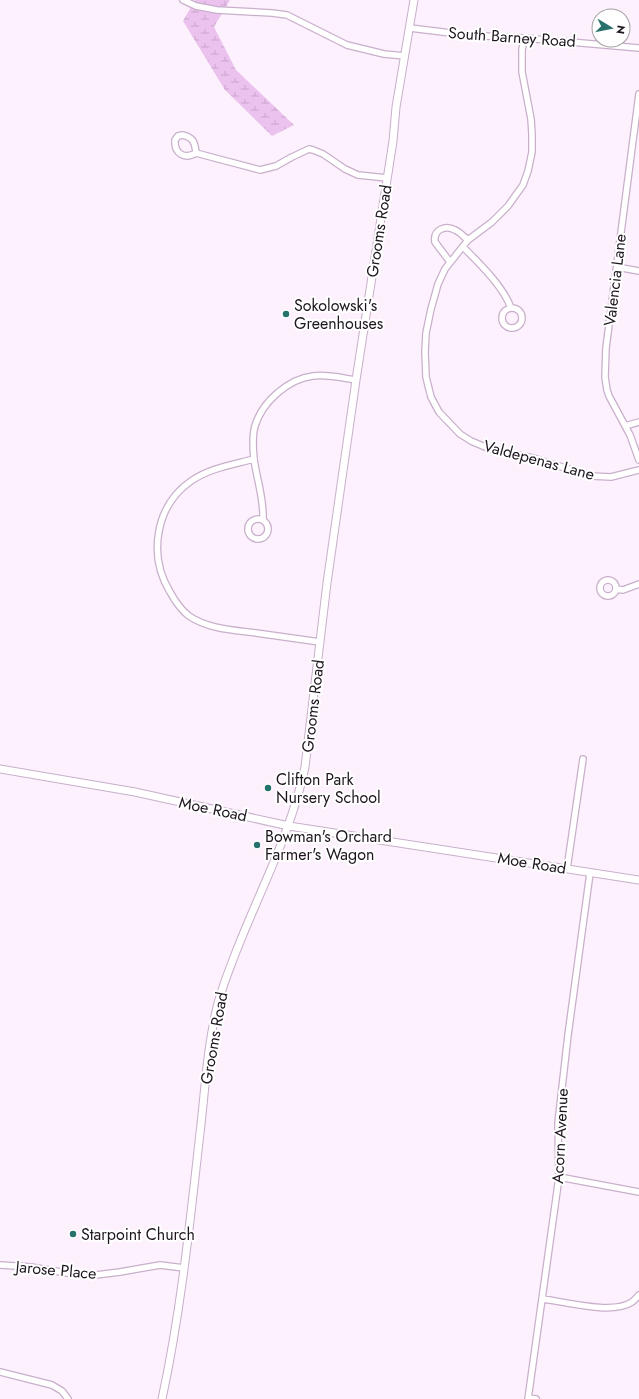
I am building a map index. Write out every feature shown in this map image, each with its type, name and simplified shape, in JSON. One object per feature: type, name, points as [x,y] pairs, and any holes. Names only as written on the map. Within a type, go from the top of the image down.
[{"type":"street","points":[[183,0],[196,6],[217,10],[287,15],[347,45],[384,54],[405,56]]},
{"type":"street","name":"Grooms Road","points":[[162,1399],[173,1350],[209,1057],[217,1006],[243,933],[289,826],[305,767],[327,583],[387,178],[396,107],[414,0]]},
{"type":"street","name":"South Barney Road","points":[[410,28],[467,35],[524,38],[639,48]]},
{"type":"street","name":"Valdepenas Lane","points":[[524,38],[522,50],[522,72],[531,119],[532,134],[532,152],[528,171],[523,185],[508,206],[492,222],[468,240],[445,269],[438,284],[426,333],[426,377],[431,397],[440,412],[460,434],[471,441],[490,449],[533,458],[591,476],[611,477],[639,470]]},
{"type":"street","name":"Valencia Lane","points":[[639,94],[637,127],[606,348],[605,377],[609,396],[625,426],[639,460]]},
{"type":"street","points":[[196,153],[260,170],[276,166],[310,149],[323,154],[344,169],[358,174],[387,178]]},
{"type":"street","points":[[450,262],[435,242],[435,238],[439,230],[444,228],[455,229],[468,240]]},
{"type":"street","points":[[463,247],[508,299],[511,308]]},
{"type":"street","points":[[617,267],[639,270]]},
{"type":"street","points":[[263,520],[263,504],[254,459],[253,442],[255,427],[262,410],[278,393],[292,383],[312,376],[356,380]]},
{"type":"street","points":[[625,426],[639,422]]},
{"type":"street","points":[[254,459],[208,471],[190,481],[173,499],[161,520],[158,534],[157,548],[161,575],[179,607],[189,616],[204,623],[222,628],[320,642]]},
{"type":"street","points":[[616,589],[623,590],[639,584]]},
{"type":"street","points":[[567,869],[584,759]]},
{"type":"street","name":"Moe Road","points":[[0,769],[135,792],[289,826],[639,880]]},
{"type":"street","name":"Acorn Avenue","points":[[528,1398],[559,1177],[558,1123],[590,873]]},
{"type":"street","points":[[559,1177],[639,1192]]},
{"type":"street","name":"Jarose Place","points":[[0,1265],[31,1266],[79,1275],[96,1275],[160,1265],[184,1268]]},
{"type":"street","points":[[543,1299],[602,1308],[613,1308],[632,1302],[639,1295]]},
{"type":"street","points":[[0,1372],[52,1385],[62,1391],[68,1399]]},
{"type":"street","points":[[528,1398],[536,1399]]},
{"type":"green space","points":[[195,0],[230,0],[214,27],[236,70],[294,125],[272,136],[225,90],[183,21]]},
{"type":"place","name":"Sokolowski's Greenhouses","points":[[286,314]]},
{"type":"place","name":"Clifton Park Nursery School","points":[[268,788]]},
{"type":"place","name":"Bowman's Orchard Farmer's Wagon","points":[[257,845]]},
{"type":"place","name":"Starpoint Church","points":[[73,1234]]}]
